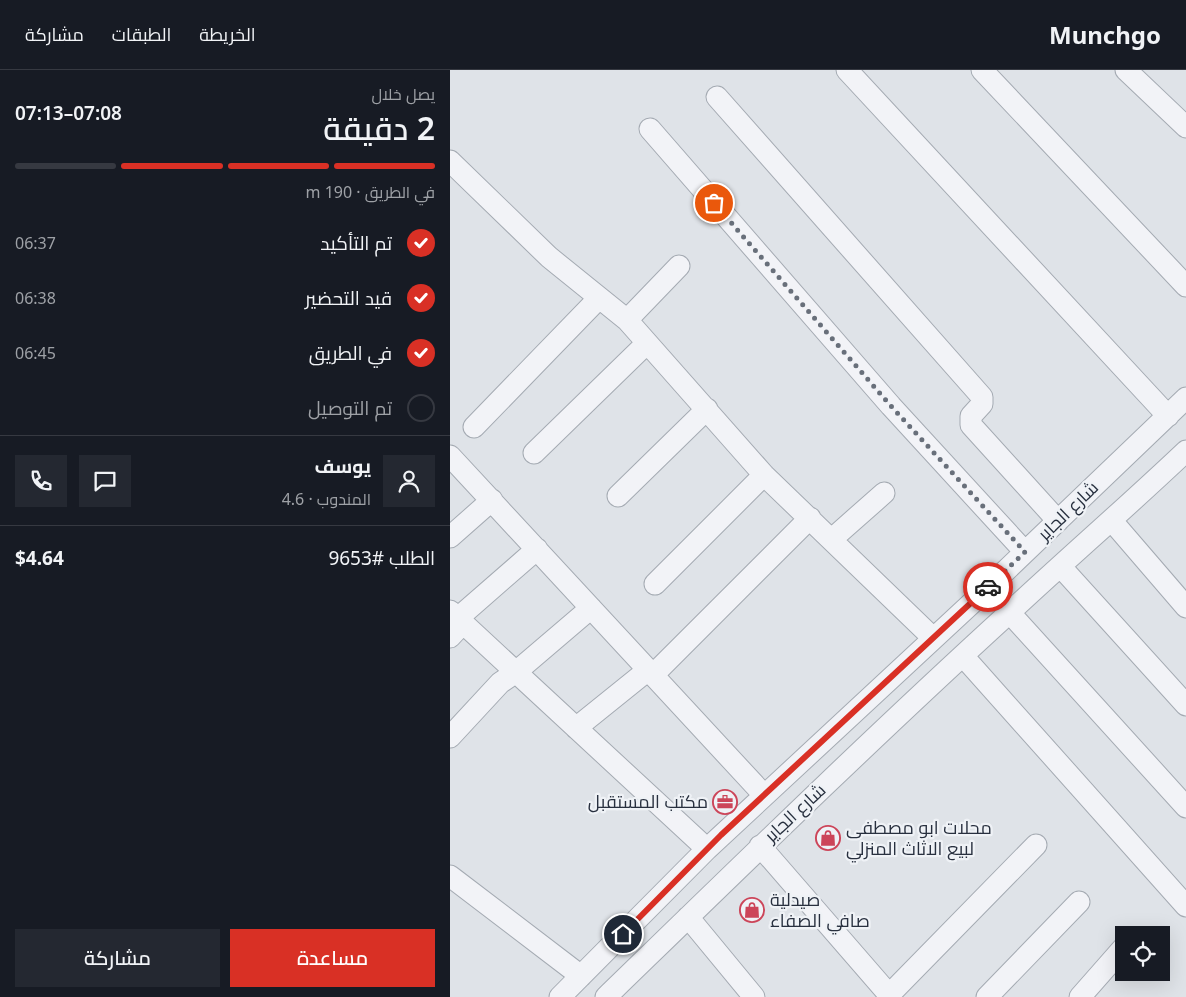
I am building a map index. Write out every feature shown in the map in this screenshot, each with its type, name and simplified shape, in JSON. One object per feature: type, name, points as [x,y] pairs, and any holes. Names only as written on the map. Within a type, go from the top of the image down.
[{"type":"street","points":[[847,70],[1168,416]]},
{"type":"street","points":[[982,70],[1186,286]]},
{"type":"street","points":[[1126,70],[1186,127]]},
{"type":"street","points":[[718,96],[982,397],[982,404],[971,416],[971,425],[1058,521]]},
{"type":"street","points":[[650,129],[891,406],[1025,552]]},
{"type":"street","points":[[450,162],[548,257],[627,320],[707,408],[764,475],[933,638]]},
{"type":"street","points":[[627,320],[679,266]]},
{"type":"street","points":[[474,427],[599,298]]},
{"type":"street","points":[[534,453],[647,342]]},
{"type":"street","name":"شارع الجاير","points":[[560,997],[764,794],[1025,552],[1186,398]]},
{"type":"street","points":[[618,496],[707,408]]},
{"type":"street","name":"شارع الجاير","points":[[606,997],[760,846],[1010,612],[1112,522],[1186,450]]},
{"type":"street","points":[[450,456],[764,794]]},
{"type":"street","points":[[655,584],[764,475]]},
{"type":"street","points":[[832,539],[884,493]]},
{"type":"street","points":[[450,537],[492,500]]},
{"type":"street","points":[[576,728],[651,672],[810,518]]},
{"type":"street","points":[[1112,522],[1186,607]]},
{"type":"street","points":[[537,549],[455,622],[516,672],[707,849]]},
{"type":"street","points":[[1061,567],[1186,705]]},
{"type":"street","points":[[450,737],[500,683],[516,672],[591,608]]},
{"type":"street","points":[[1010,612],[1186,807]]},
{"type":"street","points":[[963,656],[1186,906]]},
{"type":"street","points":[[760,846],[890,996],[1036,845]]},
{"type":"street","points":[[450,876],[581,976]]},
{"type":"street","points":[[987,997],[1079,902]]},
{"type":"street","points":[[688,917],[754,997]]},
{"type":"street","points":[[1080,997],[1115,957]]},
{"type":"way so far","points":[[714,203],[891,406],[1025,552],[988,587]]},
{"type":"place","name":"مكتب المستقبل","points":[[725,802]]},
{"type":"place","name":"محلات ابو مصطفى لبيع الاثاث المنزلي","points":[[828,838]]},
{"type":"place","name":"صيدلية صافي الصفاء","points":[[752,910]]},
{"type":"route","points":[[623,934],[764,794],[988,587]]}]
